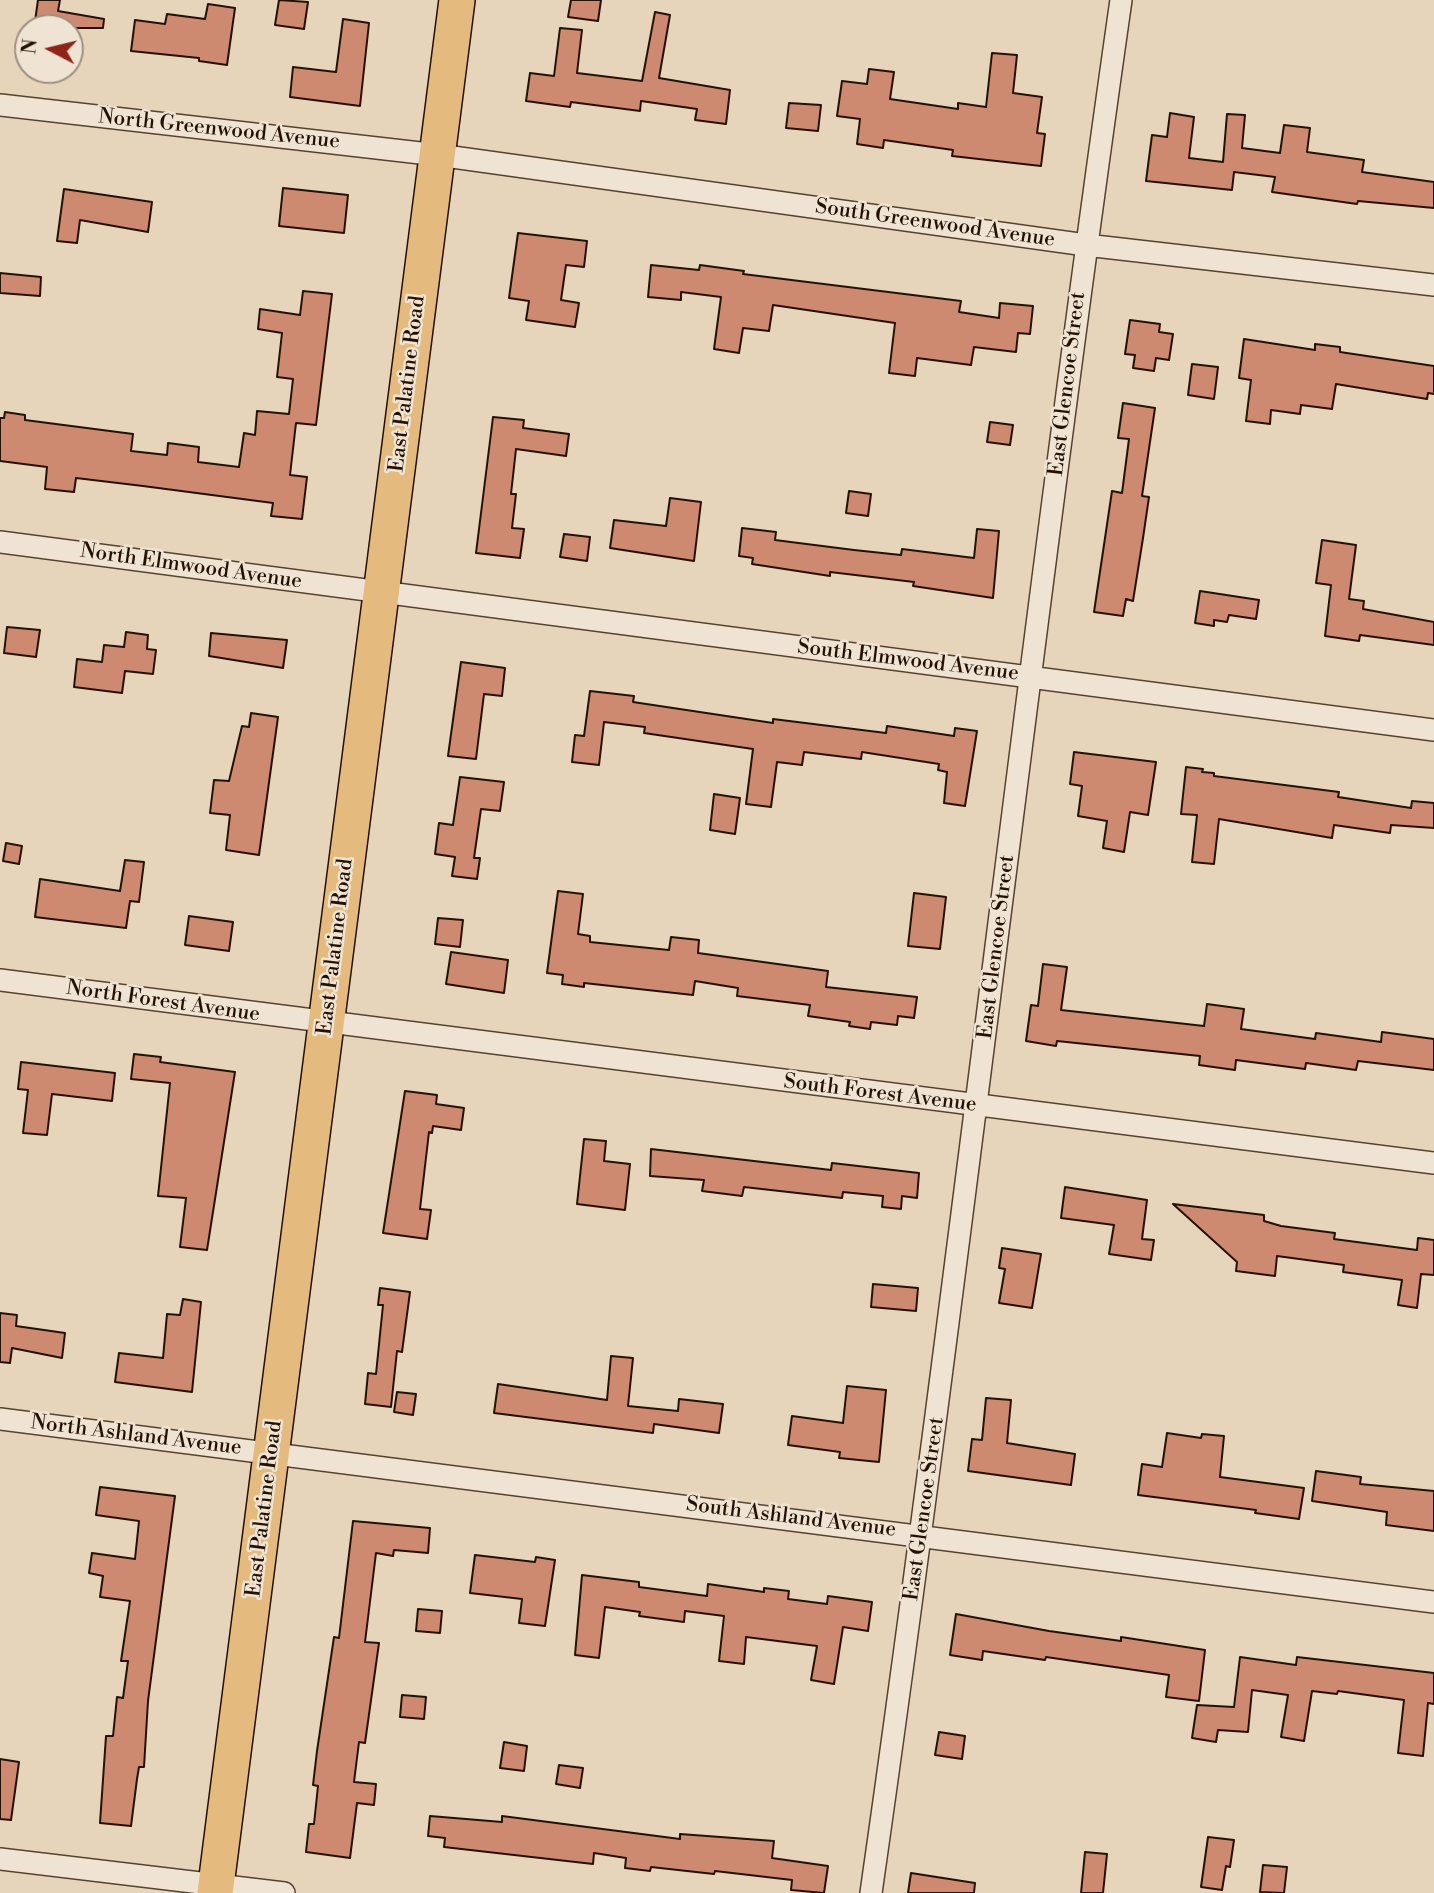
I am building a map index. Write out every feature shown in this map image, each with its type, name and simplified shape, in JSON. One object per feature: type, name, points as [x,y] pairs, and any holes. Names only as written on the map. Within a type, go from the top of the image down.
[{"type":"main road","name":"East Palatine Road","points":[[216,1889],[457,0]]},
{"type":"street","name":"East Glencoe Street","points":[[871,1893],[922,1535],[1086,245],[1121,0]]},
{"type":"street","name":"North Greenwood Avenue","points":[[0,105],[438,155]]},
{"type":"street","name":"South Greenwood Avenue","points":[[438,155],[1086,245],[1434,285]]},
{"type":"street","name":"North Elmwood Avenue","points":[[0,542],[382,593]]},
{"type":"street","name":"South Elmwood Avenue","points":[[382,593],[1434,730]]},
{"type":"street","name":"North Forest Avenue","points":[[0,980],[327,1024]]},
{"type":"street","name":"South Forest Avenue","points":[[327,1024],[1434,1163]]},
{"type":"street","name":"North Ashland Avenue","points":[[0,1419],[272,1453]]},
{"type":"street","name":"South Ashland Avenue","points":[[272,1453],[1434,1602]]},
{"type":"street","points":[[0,1859],[216,1889],[284,1893]]},
{"type":"building","points":[[38,0],[60,0],[58,11],[75,14],[36,14]]},
{"type":"building","points":[[279,0],[308,2],[304,29],[275,25]]},
{"type":"building","points":[[571,0],[601,0],[598,21],[568,17]]},
{"type":"building","points":[[208,4],[235,8],[227,65],[199,61],[199,58],[131,51],[135,20],[165,24],[167,14],[205,19]]},
{"type":"building","points":[[655,12],[670,15],[659,78],[730,90],[726,124],[695,120],[697,109],[641,101],[640,111],[571,102],[570,107],[526,101],[530,73],[554,76],[560,28],[582,30],[577,73],[642,81]]},
{"type":"building","points":[[84,16],[104,19],[103,28],[84,28]]},
{"type":"building","points":[[343,19],[369,23],[360,106],[290,97],[293,67],[336,72]]},
{"type":"building","points":[[992,53],[1017,55],[1013,93],[1042,97],[1037,133],[1045,134],[1041,166],[952,156],[953,150],[884,140],[883,148],[857,144],[860,119],[837,116],[842,81],[867,84],[869,69],[894,72],[890,99],[958,109],[958,103],[986,107]]},
{"type":"building","points":[[789,103],[821,105],[818,131],[786,128]]},
{"type":"building","points":[[1170,113],[1194,117],[1189,158],[1223,162],[1227,114],[1245,115],[1242,148],[1280,153],[1284,125],[1310,128],[1307,152],[1364,160],[1362,172],[1434,182],[1434,208],[1358,201],[1357,204],[1272,192],[1275,177],[1234,172],[1232,190],[1146,181],[1152,135],[1167,137]]},
{"type":"building","points":[[283,188],[348,195],[344,233],[279,226]]},
{"type":"building","points":[[64,189],[152,202],[148,232],[80,220],[77,243],[57,241]]},
{"type":"building","points":[[518,233],[587,241],[584,267],[566,265],[561,300],[579,303],[575,327],[526,320],[529,301],[509,298]]},
{"type":"building","points":[[651,265],[699,270],[700,265],[744,271],[743,274],[961,301],[959,312],[999,318],[1000,303],[1033,306],[1030,334],[1018,333],[1016,352],[974,347],[971,365],[917,358],[915,376],[889,373],[895,323],[773,305],[769,331],[743,328],[739,353],[714,349],[721,297],[681,292],[681,300],[648,297]]},
{"type":"building","points":[[0,273],[41,277],[40,296],[0,293]]},
{"type":"building","points":[[303,291],[332,294],[316,425],[296,423],[290,475],[307,477],[302,519],[271,516],[273,503],[76,478],[74,492],[45,489],[47,467],[0,461],[0,418],[4,418],[5,412],[25,415],[25,420],[133,434],[131,451],[167,455],[168,443],[199,447],[198,462],[239,467],[244,433],[255,435],[257,411],[289,414],[293,379],[277,377],[282,333],[258,329],[260,309],[300,315]]},
{"type":"building","points":[[1130,320],[1160,324],[1159,332],[1173,334],[1169,360],[1156,358],[1154,371],[1133,368],[1135,355],[1125,354]]},
{"type":"building","points":[[1244,339],[1315,350],[1315,344],[1340,347],[1340,352],[1434,366],[1434,394],[1428,393],[1427,399],[1336,384],[1332,409],[1301,405],[1300,414],[1271,410],[1270,424],[1246,421],[1251,380],[1239,378]]},
{"type":"building","points":[[1192,364],[1218,367],[1214,399],[1188,395]]},
{"type":"building","points":[[1123,403],[1155,408],[1142,496],[1149,497],[1143,538],[1133,601],[1126,599],[1123,616],[1094,612],[1112,491],[1122,493],[1129,439],[1118,438]]},
{"type":"building","points":[[493,417],[524,420],[523,428],[569,434],[566,456],[516,449],[511,494],[516,494],[512,528],[524,529],[520,558],[476,553]]},
{"type":"building","points":[[990,422],[1013,425],[1010,445],[987,442]]},
{"type":"building","points":[[849,491],[871,494],[868,516],[846,513]]},
{"type":"building","points":[[670,498],[701,502],[694,561],[610,548],[614,520],[666,526]]},
{"type":"building","points":[[742,528],[776,532],[775,540],[901,555],[902,549],[974,558],[977,529],[999,531],[993,598],[913,586],[914,582],[830,572],[830,576],[752,564],[753,558],[739,556]]},
{"type":"building","points":[[564,534],[590,537],[587,561],[560,557]]},
{"type":"building","points":[[1322,540],[1356,545],[1349,599],[1364,601],[1363,609],[1434,622],[1434,645],[1360,635],[1359,641],[1325,636],[1331,585],[1316,583]]},
{"type":"building","points":[[1200,591],[1259,600],[1256,619],[1229,615],[1227,622],[1214,620],[1214,626],[1195,623]]},
{"type":"building","points":[[7,627],[40,630],[36,657],[4,653]]},
{"type":"building","points":[[126,632],[148,635],[147,649],[156,650],[153,674],[125,671],[122,693],[74,687],[77,659],[102,662],[104,645],[124,647]]},
{"type":"building","points":[[211,633],[287,640],[283,668],[209,656]]},
{"type":"building","points":[[461,662],[505,668],[502,696],[484,694],[476,759],[448,756]]},
{"type":"building","points":[[590,691],[634,696],[633,702],[773,723],[773,719],[886,733],[887,726],[954,736],[955,728],[977,731],[965,806],[944,803],[947,772],[938,770],[939,764],[862,752],[861,759],[804,752],[802,765],[777,762],[771,807],[746,804],[753,749],[644,733],[645,727],[604,722],[599,765],[572,762],[575,735],[584,736]]},
{"type":"building","points":[[251,713],[278,717],[259,855],[226,850],[230,815],[210,813],[214,780],[229,781],[242,726],[249,727]]},
{"type":"building","points":[[1074,752],[1156,762],[1148,815],[1130,812],[1124,852],[1103,848],[1107,821],[1078,816],[1082,786],[1070,784]]},
{"type":"building","points":[[1186,767],[1203,769],[1202,772],[1214,773],[1214,776],[1339,792],[1338,797],[1411,808],[1412,801],[1434,803],[1434,828],[1391,825],[1390,833],[1334,825],[1332,838],[1219,819],[1214,864],[1192,862],[1197,815],[1181,814]]},
{"type":"building","points":[[460,777],[504,782],[500,811],[481,809],[474,858],[480,858],[477,879],[452,876],[455,857],[435,854],[439,823],[453,825]]},
{"type":"building","points":[[714,794],[740,798],[735,834],[710,830]]},
{"type":"building","points":[[6,843],[22,846],[19,864],[3,861]]},
{"type":"building","points":[[125,860],[144,862],[139,902],[130,901],[126,928],[35,917],[40,879],[120,891]]},
{"type":"building","points":[[558,891],[583,894],[578,934],[590,936],[590,942],[669,950],[671,937],[699,940],[698,953],[828,971],[826,987],[917,997],[914,1018],[898,1016],[897,1025],[871,1022],[870,1029],[849,1026],[850,1022],[808,1016],[810,1005],[737,996],[738,988],[695,981],[693,995],[584,983],[584,987],[562,984],[563,975],[547,973]]},
{"type":"building","points":[[914,893],[946,897],[940,949],[908,946]]},
{"type":"building","points":[[189,916],[233,922],[229,951],[185,945]]},
{"type":"building","points":[[438,918],[463,920],[460,947],[435,944]]},
{"type":"building","points":[[451,952],[508,960],[504,993],[446,984]]},
{"type":"building","points":[[1043,964],[1067,967],[1061,1010],[1204,1026],[1207,1004],[1244,1009],[1241,1029],[1315,1039],[1316,1033],[1381,1042],[1382,1032],[1434,1039],[1434,1070],[1358,1061],[1356,1070],[1306,1063],[1305,1069],[1236,1060],[1235,1070],[1199,1065],[1200,1056],[1057,1041],[1056,1046],[1026,1041],[1031,1005],[1038,1006]]},
{"type":"building","points":[[134,1054],[161,1057],[160,1062],[235,1072],[207,1250],[180,1247],[186,1198],[158,1196],[170,1083],[131,1079]]},
{"type":"building","points":[[21,1062],[115,1073],[112,1101],[52,1094],[47,1135],[23,1133],[28,1090],[18,1089]]},
{"type":"building","points":[[405,1091],[437,1095],[436,1104],[464,1108],[461,1130],[433,1126],[432,1133],[429,1132],[420,1209],[431,1210],[427,1239],[383,1233]]},
{"type":"building","points":[[584,1139],[606,1141],[604,1161],[630,1164],[625,1210],[577,1204]]},
{"type":"building","points":[[651,1149],[831,1170],[832,1163],[919,1173],[917,1198],[902,1196],[901,1209],[882,1207],[883,1196],[843,1192],[842,1198],[744,1187],[742,1196],[702,1191],[704,1180],[650,1176]]},
{"type":"building","points":[[1065,1187],[1147,1200],[1142,1239],[1154,1240],[1151,1260],[1109,1254],[1114,1225],[1061,1218]]},
{"type":"building","points":[[1173,1204],[1264,1215],[1264,1221],[1281,1226],[1335,1233],[1334,1239],[1417,1250],[1418,1238],[1434,1240],[1434,1275],[1421,1274],[1417,1308],[1398,1305],[1402,1280],[1343,1272],[1344,1265],[1277,1256],[1275,1276],[1236,1271],[1237,1262]]},
{"type":"building","points":[[1002,1248],[1041,1254],[1032,1308],[999,1303],[1005,1269],[999,1268]]},
{"type":"building","points":[[873,1284],[918,1288],[916,1311],[871,1307]]},
{"type":"building","points":[[380,1288],[410,1292],[402,1352],[397,1351],[391,1407],[365,1404],[368,1373],[376,1374],[383,1305],[378,1305]]},
{"type":"building","points":[[183,1299],[201,1302],[192,1392],[115,1382],[119,1353],[163,1358],[167,1314],[180,1315]]},
{"type":"building","points":[[0,1313],[17,1315],[16,1326],[65,1333],[62,1358],[12,1348],[10,1363],[0,1362]]},
{"type":"building","points":[[611,1356],[633,1358],[628,1406],[678,1411],[679,1399],[723,1404],[719,1433],[654,1424],[653,1433],[494,1413],[498,1384],[607,1400]]},
{"type":"building","points":[[847,1386],[886,1390],[879,1462],[839,1458],[840,1452],[788,1445],[792,1416],[843,1423]]},
{"type":"building","points":[[397,1392],[416,1394],[413,1415],[394,1412]]},
{"type":"building","points":[[986,1398],[1011,1400],[1007,1443],[1075,1454],[1071,1485],[968,1471],[972,1439],[982,1440]]},
{"type":"building","points":[[1167,1433],[1201,1438],[1202,1434],[1224,1436],[1220,1477],[1304,1488],[1299,1519],[1255,1513],[1256,1510],[1138,1495],[1142,1464],[1162,1467]]},
{"type":"building","points":[[1316,1471],[1361,1477],[1360,1484],[1434,1491],[1434,1531],[1386,1525],[1387,1512],[1312,1501]]},
{"type":"building","points":[[100,1487],[175,1496],[148,1701],[144,1767],[139,1767],[131,1826],[100,1823],[106,1736],[113,1736],[117,1697],[123,1698],[128,1661],[121,1661],[130,1601],[100,1597],[103,1576],[89,1573],[92,1553],[135,1559],[139,1521],[96,1515]]},
{"type":"building","points":[[353,1521],[430,1528],[428,1553],[394,1550],[393,1556],[376,1553],[365,1642],[379,1643],[365,1743],[359,1742],[354,1782],[376,1784],[374,1805],[357,1803],[350,1858],[306,1852],[309,1824],[314,1824],[318,1786],[313,1785],[317,1751],[334,1637],[339,1638]]},
{"type":"building","points":[[475,1555],[535,1562],[536,1557],[555,1560],[545,1626],[519,1623],[522,1599],[470,1593]]},
{"type":"building","points":[[582,1575],[639,1582],[639,1587],[707,1596],[708,1584],[764,1592],[764,1588],[789,1591],[788,1599],[827,1604],[828,1596],[872,1602],[868,1631],[843,1627],[834,1684],[811,1680],[817,1646],[746,1637],[744,1664],[719,1661],[724,1616],[685,1611],[684,1622],[639,1616],[640,1612],[605,1607],[599,1658],[575,1655]]},
{"type":"building","points":[[418,1609],[442,1611],[440,1633],[416,1631]]},
{"type":"building","points":[[956,1614],[1049,1631],[1121,1641],[1121,1637],[1205,1650],[1199,1701],[1166,1697],[1169,1675],[1046,1657],[1045,1660],[983,1651],[982,1660],[950,1655]]},
{"type":"building","points":[[1240,1657],[1296,1665],[1297,1657],[1434,1673],[1434,1704],[1428,1703],[1423,1756],[1398,1753],[1404,1700],[1338,1691],[1337,1694],[1312,1691],[1304,1741],[1281,1737],[1288,1695],[1252,1690],[1248,1732],[1218,1730],[1216,1742],[1192,1738],[1197,1705],[1234,1707]]},
{"type":"building","points":[[402,1695],[426,1697],[424,1719],[400,1717]]},
{"type":"building","points":[[939,1732],[965,1736],[962,1759],[935,1755]]},
{"type":"building","points":[[504,1742],[527,1746],[524,1771],[500,1768]]},
{"type":"building","points":[[0,1759],[19,1762],[11,1820],[0,1819]]},
{"type":"building","points":[[559,1765],[583,1768],[580,1788],[556,1784]]},
{"type":"building","points":[[430,1816],[502,1822],[502,1816],[680,1839],[680,1834],[774,1841],[772,1858],[828,1866],[824,1893],[791,1890],[792,1880],[715,1871],[714,1874],[651,1867],[650,1871],[625,1868],[626,1858],[594,1853],[593,1864],[444,1847],[445,1838],[428,1836]]},
{"type":"building","points":[[1208,1837],[1234,1840],[1230,1867],[1226,1866],[1222,1890],[1201,1887]]},
{"type":"building","points":[[1085,1852],[1107,1854],[1103,1893],[1081,1893]]},
{"type":"building","points":[[1263,1865],[1287,1867],[1284,1893],[1260,1892]]},
{"type":"building","points":[[911,1873],[975,1883],[974,1893],[908,1893]]}]
